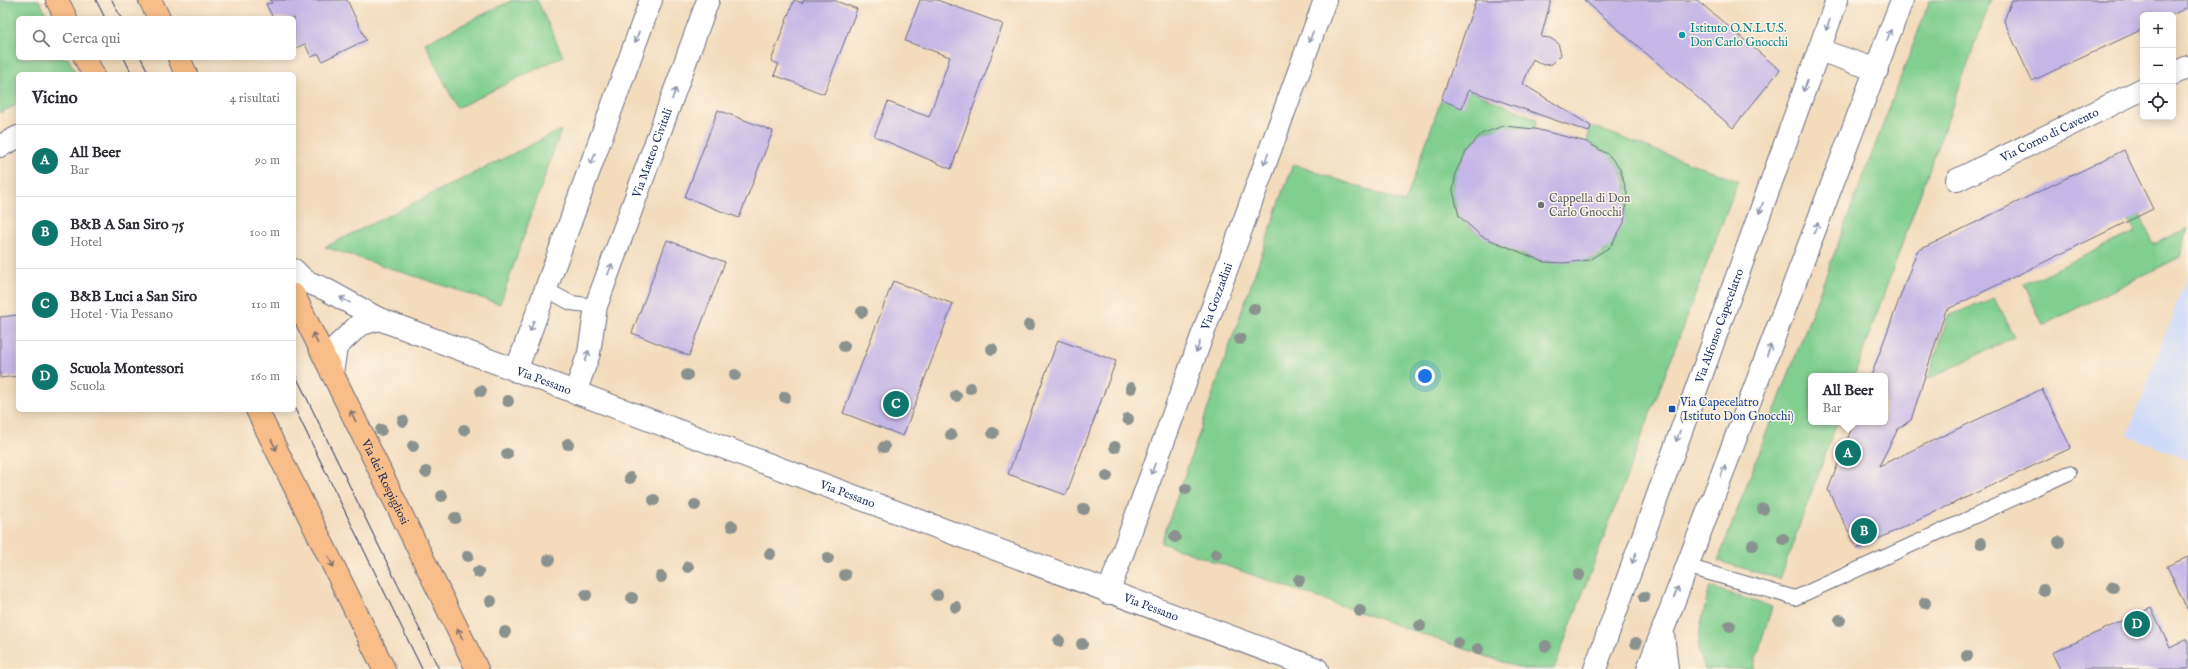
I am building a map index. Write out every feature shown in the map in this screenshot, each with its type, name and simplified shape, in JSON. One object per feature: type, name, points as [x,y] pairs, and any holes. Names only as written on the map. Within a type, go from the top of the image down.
[{"type":"main road","points":[[57,0],[65,16]]},
{"type":"main road","points":[[150,0],[158,16]]},
{"type":"main road","points":[[86,60],[92,72]]},
{"type":"main road","points":[[180,60],[185,72]]},
{"type":"main road","name":"Via dei Rospigliosi","points":[[296,299],[477,669]]},
{"type":"main road","points":[[258,412],[384,669]]},
{"type":"street","points":[[516,371],[651,0]]},
{"type":"street","name":"Via Matteo Civitali","points":[[575,393],[589,353],[596,306],[708,0]]},
{"type":"street","name":"Via Gozzadini","points":[[1108,592],[1324,0]]},
{"type":"street","name":"Via Alfonso Capecelatro","points":[[1595,669],[1837,0]]},
{"type":"street","points":[[1648,669],[1686,566],[1877,70],[1902,0]]},
{"type":"street","points":[[1819,50],[1877,70]]},
{"type":"street","points":[[2176,73],[2188,67]]},
{"type":"street","name":"Via Corno di Cavento","points":[[1957,180],[2140,90]]},
{"type":"street","points":[[0,146],[16,138]]},
{"type":"street","name":"Via Pessano","points":[[296,272],[305,281],[325,289],[379,319],[1317,669]]},
{"type":"street","points":[[332,373],[336,347],[359,325],[379,319]]},
{"type":"street","points":[[1662,629],[1667,669]]},
{"type":"lane","points":[[545,289],[571,303],[596,306]]},
{"type":"lane","points":[[1686,566],[1795,598],[2069,473]]},
{"type":"shaded area","points":[[2188,273],[2188,460],[2128,435]]},
{"type":"green space","points":[[0,0],[39,0],[47,16],[16,16],[16,60],[69,60],[75,72],[16,72],[16,105],[0,113]]},
{"type":"green space","points":[[513,0],[537,0],[563,56],[457,108],[425,43]]},
{"type":"green space","points":[[1930,0],[1991,0],[1855,373],[1808,373],[1808,425],[1836,425],[1780,579],[1718,561]]},
{"type":"green space","points":[[1469,90],[1537,119],[1535,129],[1510,127],[1499,128],[1482,134],[1467,150],[1457,170],[1453,187],[1458,213],[1464,222],[1484,237],[1522,254],[1543,261],[1552,262],[1588,260],[1600,255],[1610,246],[1618,235],[1626,208],[1627,193],[1625,180],[1620,169],[1613,160],[1601,150],[1587,142],[1591,126],[1738,181],[1554,669],[1523,669],[1161,543],[1293,164],[1405,203],[1441,100]]},
{"type":"green space","points":[[561,130],[500,304],[325,247]]},
{"type":"green space","points":[[2140,215],[2154,244],[2188,228],[2180,257],[2043,325],[2024,284],[2135,232],[2129,220]]},
{"type":"green space","points":[[1994,298],[2014,337],[1928,379],[1948,316]]},
{"type":"green space","points":[[1710,587],[1772,607],[1753,669],[1705,669],[1698,649],[1701,623]]},
{"type":"building","points":[[270,0],[347,0],[366,40],[322,61],[319,54],[311,57],[305,44],[296,48],[296,16],[272,16],[266,4],[272,3]]},
{"type":"building","points":[[794,0],[802,3],[804,0],[833,0],[857,9],[824,94],[774,75],[779,64],[771,61]]},
{"type":"building","points":[[920,0],[937,0],[1003,24],[951,169],[874,136],[888,102],[929,117],[950,57],[905,41]]},
{"type":"building","points":[[1476,0],[1551,0],[1541,37],[1550,38],[1558,43],[1561,55],[1552,64],[1543,65],[1533,59],[1523,84],[1591,126],[1589,132],[1469,90],[1462,108],[1441,100]]},
{"type":"building","name":"Istituto O.N.L.U.S. Don Carlo Gnocchi","points":[[1584,0],[1697,0],[1780,70],[1733,128]]},
{"type":"building","points":[[2012,0],[2188,0],[2188,7],[2176,13],[2140,12],[2140,30],[2032,81],[2004,21]]},
{"type":"building","points":[[718,110],[773,131],[739,218],[685,197]]},
{"type":"building","name":"Cappella di Don Carlo Gnocchi","points":[[1503,126],[1535,129],[1587,142],[1609,155],[1620,169],[1627,193],[1624,223],[1610,247],[1589,260],[1564,263],[1544,262],[1481,236],[1459,216],[1453,191],[1456,171],[1467,150],[1481,134]]},
{"type":"building","points":[[2124,150],[2153,209],[1946,310],[1911,420],[1898,429],[1879,466],[2042,389],[2071,448],[1857,549],[1828,490],[1853,425],[1888,425],[1888,373],[1872,373],[1917,251]]},
{"type":"building","points":[[667,240],[725,262],[689,356],[632,333]]},
{"type":"building","points":[[893,281],[953,304],[903,436],[843,413]]},
{"type":"building","points":[[16,315],[16,376],[0,378],[0,317]]},
{"type":"building","points":[[1058,340],[1116,361],[1066,495],[1008,474]]},
{"type":"building","points":[[2188,557],[2188,611],[2167,566]]},
{"type":"building","points":[[2151,608],[2170,648],[2188,639],[2188,669],[2060,669],[2052,653]]},
{"type":"tram line","points":[[96,0],[104,16]]},
{"type":"tram line","points":[[112,0],[120,16]]},
{"type":"tram line","points":[[125,60],[131,72]]},
{"type":"tram line","points":[[142,60],[148,72]]},
{"type":"tram line","points":[[296,376],[439,669]]},
{"type":"tram line","points":[[296,411],[422,669]]},
{"type":"place","name":"Istituto O.N.L.U.S. Don Carlo Gnocchi","points":[[1682,35]]},
{"type":"place","name":"Cappella di Don Carlo Gnocchi","points":[[1541,205]]},
{"type":"place","name":"B&B Luci a San Siro","points":[[896,404]]},
{"type":"place","name":"Via Capecelatro (Istituto Don Gnocchi)","points":[[1672,409]]},
{"type":"place","name":"All Beer","points":[[1848,453]]},
{"type":"place","name":"B&B A San Siro 75","points":[[1864,531]]},
{"type":"place","name":"Scuola Montessori","points":[[2137,624]]}]
